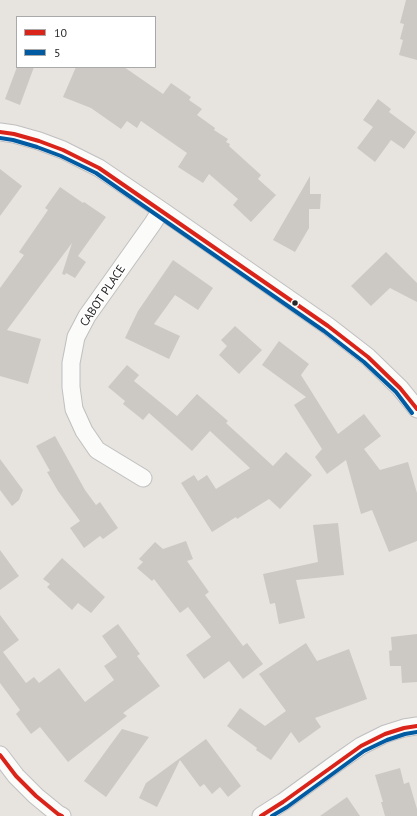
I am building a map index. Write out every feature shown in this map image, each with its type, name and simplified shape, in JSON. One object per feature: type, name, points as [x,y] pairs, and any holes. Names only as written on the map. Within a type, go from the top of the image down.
[{"type":"street","points":[[0,132],[39,141],[63,150],[99,168],[334,330],[368,357],[400,388],[417,409]]},
{"type":"street","name":"CABOT PLACE","points":[[143,478],[98,450],[84,431],[74,409],[71,387],[71,363],[76,337],[88,316],[161,210]]},
{"type":"street","points":[[261,816],[361,746],[385,734],[404,728],[417,726]]},
{"type":"street","points":[[0,755],[16,776],[36,796],[62,816]]},
{"type":"building","points":[[406,0],[417,0],[417,60],[399,55],[403,40],[400,39],[404,24],[400,23]]},
{"type":"building","points":[[17,68],[34,68],[20,105],[5,99]]},
{"type":"building","points":[[76,68],[125,68],[163,94],[171,83],[191,97],[189,100],[202,109],[197,115],[215,128],[214,130],[228,139],[226,142],[230,144],[229,146],[261,175],[258,179],[276,195],[251,222],[233,205],[238,199],[209,174],[203,183],[178,167],[187,153],[141,121],[137,128],[127,121],[121,129],[91,108],[63,97]]},
{"type":"building","points":[[378,99],[391,109],[389,112],[416,132],[404,149],[391,140],[375,162],[357,148],[373,127],[363,120]]},
{"type":"building","points":[[0,169],[22,186],[0,216]]},
{"type":"building","points":[[310,176],[310,194],[321,194],[320,209],[309,209],[309,228],[295,252],[273,240]]},
{"type":"building","points":[[60,187],[106,217],[78,256],[86,262],[75,278],[66,273],[65,275],[62,274],[72,243],[7,330],[41,339],[28,384],[0,376],[0,288],[24,255],[19,252],[48,210],[45,208]]},
{"type":"building","points":[[386,252],[417,283],[417,302],[390,288],[371,306],[351,286]]},
{"type":"building","points":[[173,260],[213,288],[198,310],[175,295],[154,324],[180,336],[169,359],[125,338],[138,311]]},
{"type":"building","points":[[235,326],[262,350],[239,374],[219,355],[227,346],[221,340]]},
{"type":"building","points":[[279,341],[309,364],[301,375],[338,434],[364,414],[381,436],[364,449],[380,470],[408,462],[417,493],[417,541],[389,552],[372,510],[361,514],[346,460],[327,474],[315,457],[322,449],[294,405],[306,397],[262,365]]},
{"type":"building","points":[[127,365],[139,375],[134,381],[177,416],[197,394],[228,421],[226,423],[273,466],[286,452],[312,475],[280,509],[269,499],[237,519],[236,517],[212,532],[181,483],[194,475],[198,481],[207,475],[216,489],[250,468],[210,431],[192,451],[149,413],[143,420],[123,404],[125,401],[108,387]]},
{"type":"building","points":[[55,436],[85,490],[96,505],[100,502],[118,528],[103,539],[100,536],[84,548],[70,528],[80,521],[58,491],[47,472],[50,471],[36,446]]},
{"type":"building","points":[[0,459],[23,490],[19,500],[12,506],[0,490]]},
{"type":"building","points":[[338,523],[344,575],[296,580],[305,618],[279,624],[275,603],[270,604],[263,574],[318,562],[313,525]]},
{"type":"building","points":[[186,541],[193,559],[187,561],[209,592],[205,595],[243,646],[247,643],[263,664],[243,679],[229,661],[204,679],[186,655],[211,637],[188,607],[180,613],[154,579],[152,581],[137,568],[143,562],[139,559],[155,542],[163,549]]},
{"type":"building","points":[[0,550],[19,576],[0,590]]},
{"type":"building","points":[[62,558],[105,597],[91,613],[78,603],[72,610],[47,587],[50,584],[43,579]]},
{"type":"building","points":[[0,615],[19,640],[3,652],[26,683],[34,677],[39,683],[59,668],[85,702],[114,680],[104,666],[117,657],[102,636],[118,624],[140,654],[137,656],[160,686],[123,713],[127,716],[68,762],[40,727],[31,734],[16,714],[20,710],[0,683]]},
{"type":"building","points":[[417,634],[417,682],[402,683],[401,666],[390,666],[389,651],[392,650],[391,637]]},
{"type":"building","points":[[306,643],[317,661],[349,649],[367,699],[315,718],[321,727],[299,743],[291,732],[271,760],[256,750],[257,748],[227,726],[240,708],[265,726],[286,711],[259,674]]},
{"type":"building","points":[[122,729],[149,737],[106,797],[84,781]]},
{"type":"building","points":[[206,739],[241,786],[228,797],[220,787],[212,794],[204,784],[200,787],[180,760],[157,807],[139,798],[146,783]]},
{"type":"building","points":[[400,768],[404,784],[409,782],[417,809],[417,816],[385,816],[381,802],[383,802],[375,775]]},
{"type":"building","points":[[347,797],[360,816],[320,816]]},
{"type":"transit line","name":"10","points":[[0,132],[39,141],[63,150],[99,168],[328,326],[368,357],[400,388],[417,409]]},
{"type":"transit line","name":"5","points":[[0,138],[37,147],[61,156],[96,173],[324,331],[364,362],[396,392],[412,413]]},
{"type":"transit line","name":"10","points":[[261,816],[361,746],[385,734],[404,728],[417,726]]},
{"type":"transit line","name":"5","points":[[272,816],[287,807],[364,751],[387,740],[417,732]]},
{"type":"transit line","name":"10","points":[[0,755],[16,776],[36,796],[62,816]]}]
